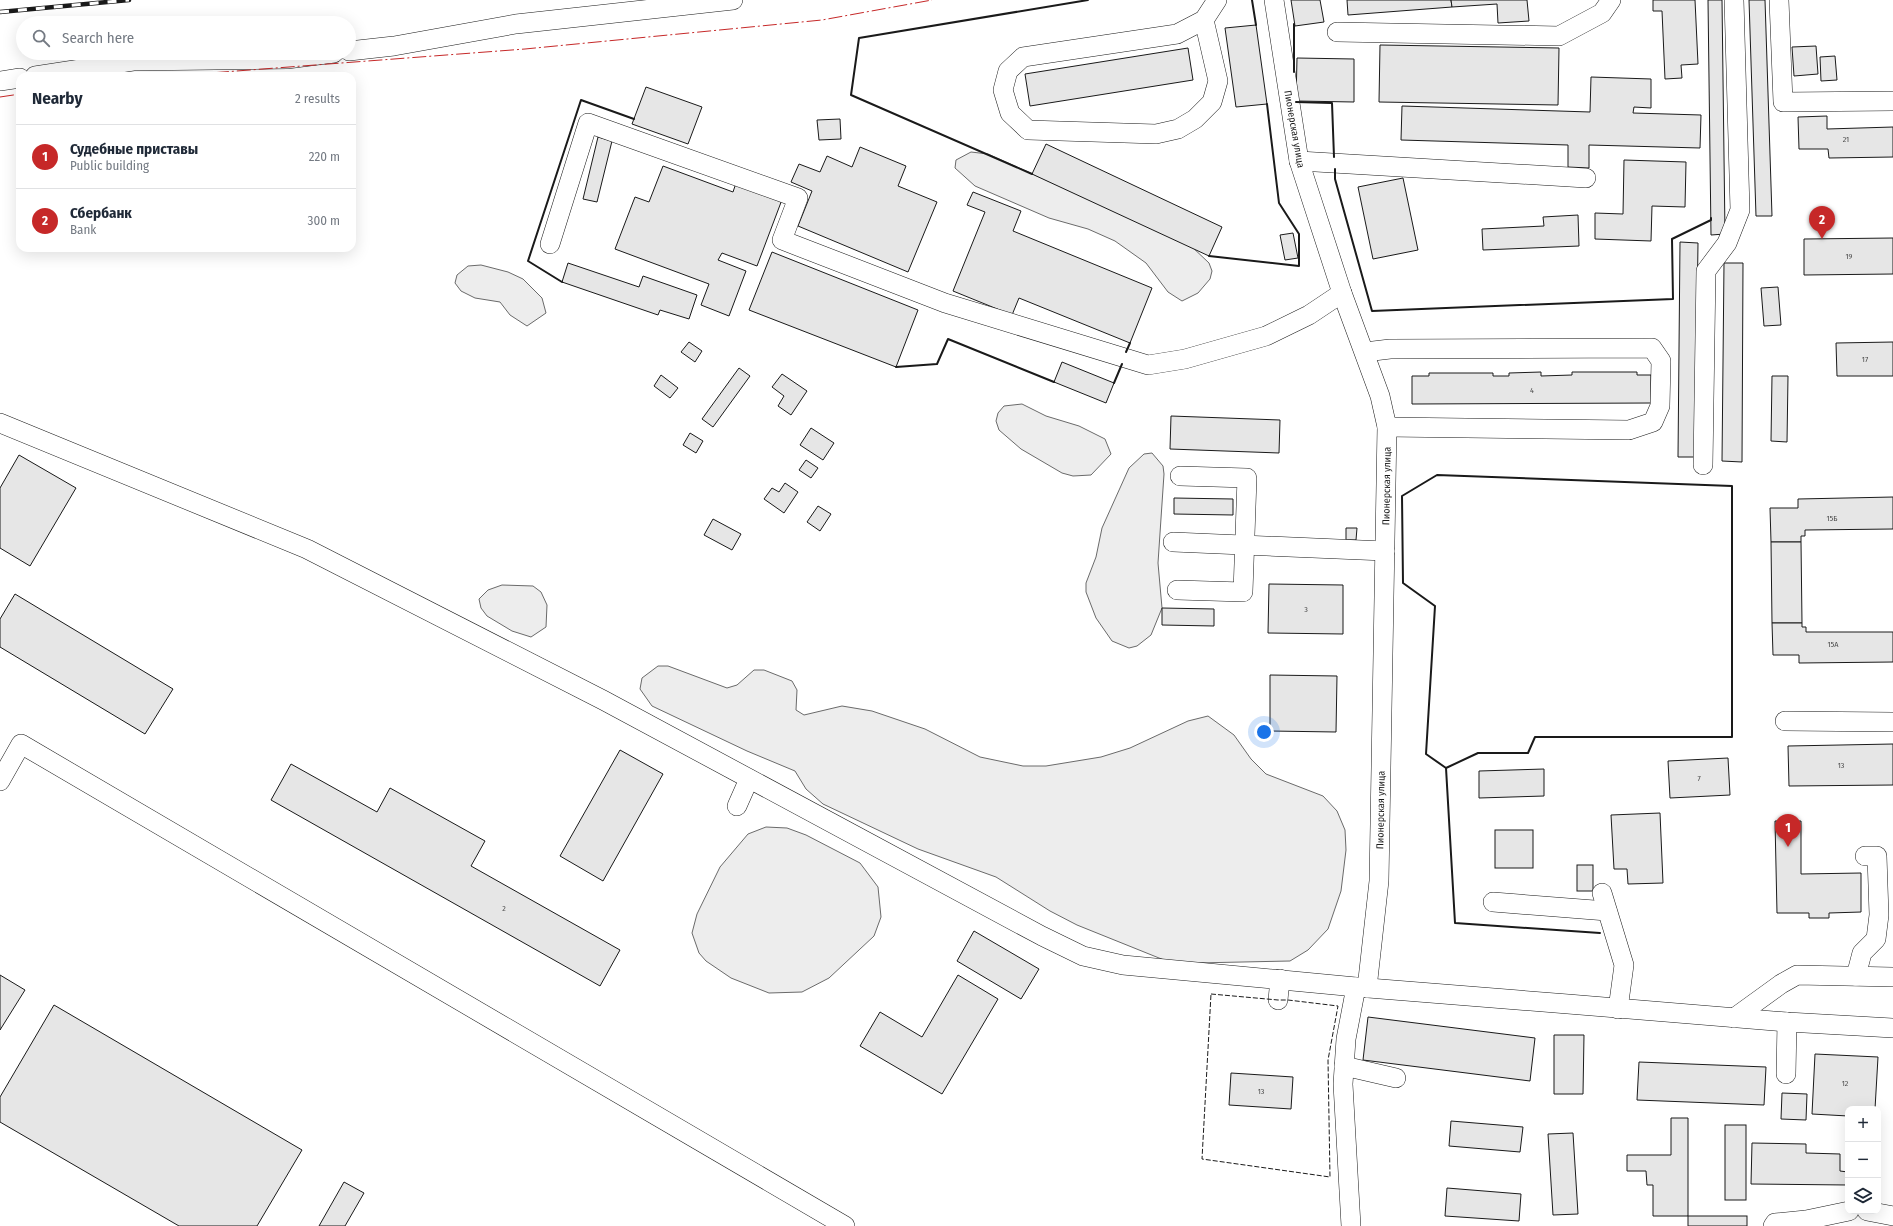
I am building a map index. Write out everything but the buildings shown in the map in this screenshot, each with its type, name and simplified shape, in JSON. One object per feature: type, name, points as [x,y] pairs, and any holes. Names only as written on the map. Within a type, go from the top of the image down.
[{"type":"street","points":[[356,50],[394,46],[516,24],[733,0]]},
{"type":"street","points":[[1204,20],[1218,82],[1212,102],[1195,119],[1178,129],[1156,134],[1028,130],[1010,113],[1003,90],[1008,71],[1023,57],[1177,34],[1204,20],[1217,0]]},
{"type":"street","name":"Пионерская улица","points":[[1274,0],[1299,161],[1342,293],[1380,396],[1387,427],[1379,881],[1362,987],[1346,1039],[1343,1084],[1351,1226]]},
{"type":"street","points":[[1337,32],[1559,36],[1602,13],[1611,0]]},
{"type":"street","points":[[1703,465],[1706,270],[1727,243],[1740,210],[1734,0]]},
{"type":"street","points":[[1779,0],[1783,102],[1893,101]]},
{"type":"street","points":[[61,72],[133,61],[210,60]]},
{"type":"street","points":[[0,81],[16,79]]},
{"type":"street","points":[[550,244],[588,123],[798,198],[782,240],[945,303],[1148,365],[1185,359],[1266,336],[1309,315],[1342,293]]},
{"type":"street","points":[[1299,161],[1586,178]]},
{"type":"street","points":[[1365,352],[1390,349],[1652,348],[1661,362],[1660,406],[1653,422],[1630,430],[1387,427]]},
{"type":"street","points":[[0,423],[307,549],[603,700],[1035,932],[1083,956],[1124,964],[1280,980],[1618,1009],[1787,1022],[1893,1028]]},
{"type":"street","points":[[1177,590],[1243,592],[1247,478],[1180,476]]},
{"type":"street","points":[[1173,542],[1385,551]]},
{"type":"street","points":[[1785,721],[1893,722]]},
{"type":"street","points":[[0,781],[21,744],[845,1226]]},
{"type":"street","points":[[737,806],[749,779]]},
{"type":"street","points":[[1856,976],[1862,953],[1876,939],[1880,915],[1877,856],[1865,856]]},
{"type":"street","points":[[1493,902],[1605,902],[1624,965],[1618,1009]]},
{"type":"street","points":[[1734,1018],[1781,984],[1797,975],[1893,977]]},
{"type":"street","points":[[1278,1000],[1280,980]]},
{"type":"street","points":[[1786,1074],[1787,1022]]},
{"type":"street","points":[[1344,1066],[1396,1078]]},
{"type":"street","points":[[1773,1226],[1775,1223],[1806,1220],[1845,1212]]},
{"type":"street","points":[[1881,1214],[1893,1216]]},
{"type":"shaded area","points":[[971,152],[988,154],[1189,244],[1209,263],[1212,271],[1210,279],[1198,293],[1182,301],[1168,292],[1146,263],[1115,241],[1088,229],[1049,218],[975,186],[955,168],[956,160]]},
{"type":"shaded area","points":[[481,265],[508,272],[523,279],[542,298],[546,313],[527,326],[510,315],[500,302],[475,298],[461,291],[455,283],[457,275],[468,266]]},
{"type":"shaded area","points":[[1022,404],[1046,416],[1079,426],[1105,439],[1111,454],[1091,475],[1073,476],[1062,473],[1021,449],[999,430],[996,421],[998,413],[1004,406]]},
{"type":"shaded area","points":[[1152,453],[1163,466],[1164,474],[1158,563],[1162,608],[1151,635],[1137,646],[1129,648],[1112,641],[1096,618],[1086,592],[1086,583],[1096,557],[1102,528],[1129,468],[1144,454]]},
{"type":"shaded area","points":[[502,585],[533,586],[541,592],[547,605],[546,627],[531,637],[512,631],[487,616],[481,608],[479,599],[488,590]]},
{"type":"shaded area","points":[[658,666],[668,666],[727,688],[737,685],[754,670],[764,670],[792,681],[797,690],[796,710],[804,715],[842,706],[872,711],[925,729],[980,757],[1023,766],[1046,766],[1101,757],[1130,748],[1188,721],[1208,716],[1234,735],[1251,759],[1266,774],[1323,796],[1337,811],[1345,830],[1346,850],[1341,891],[1328,929],[1308,950],[1290,961],[1195,963],[1164,960],[1077,925],[1050,911],[996,877],[918,849],[823,804],[806,789],[795,771],[747,751],[652,706],[640,689],[642,678]]},
{"type":"shaded area","points":[[766,827],[787,828],[806,835],[860,863],[878,887],[881,917],[874,936],[829,978],[802,992],[769,993],[731,978],[706,961],[699,953],[692,933],[697,914],[720,867],[748,834]]},
{"type":"railway","points":[[0,12],[129,0]]},
{"type":"fence","points":[[1211,994],[1288,1000],[1338,1006],[1328,1060],[1330,1177],[1202,1159],[1211,994]]},
{"type":"wall","points":[[1032,174],[851,95],[859,38],[1088,0]]},
{"type":"wall","points":[[1252,0],[1256,25]]},
{"type":"wall","points":[[1294,24],[1294,72]]},
{"type":"wall","points":[[562,282],[528,261],[581,100],[634,119]]},
{"type":"wall","points":[[1296,102],[1332,103],[1334,157]]},
{"type":"wall","points":[[1209,256],[1299,266],[1299,234],[1279,203],[1267,104]]},
{"type":"wall","points":[[1335,169],[1335,179],[1372,311],[1673,299],[1672,239],[1711,220],[1711,218]]},
{"type":"wall","points":[[896,367],[937,364],[948,339],[1054,382]]},
{"type":"wall","points":[[1126,352],[1130,343]]},
{"type":"wall","points":[[1114,383],[1122,364]]},
{"type":"wall","points":[[1446,768],[1478,753],[1528,753],[1535,737],[1732,737],[1732,486],[1437,475],[1402,496],[1403,583],[1435,606],[1426,754],[1446,768],[1455,923],[1600,933]]},
{"type":"power","points":[[223,72],[525,49],[822,20],[932,0]]},
{"type":"power","points":[[0,97],[16,95]]},
{"type":"place","name":"Сбербанк","points":[[1822,239]]},
{"type":"place","name":"Судебные приставы","points":[[1788,847]]}]
